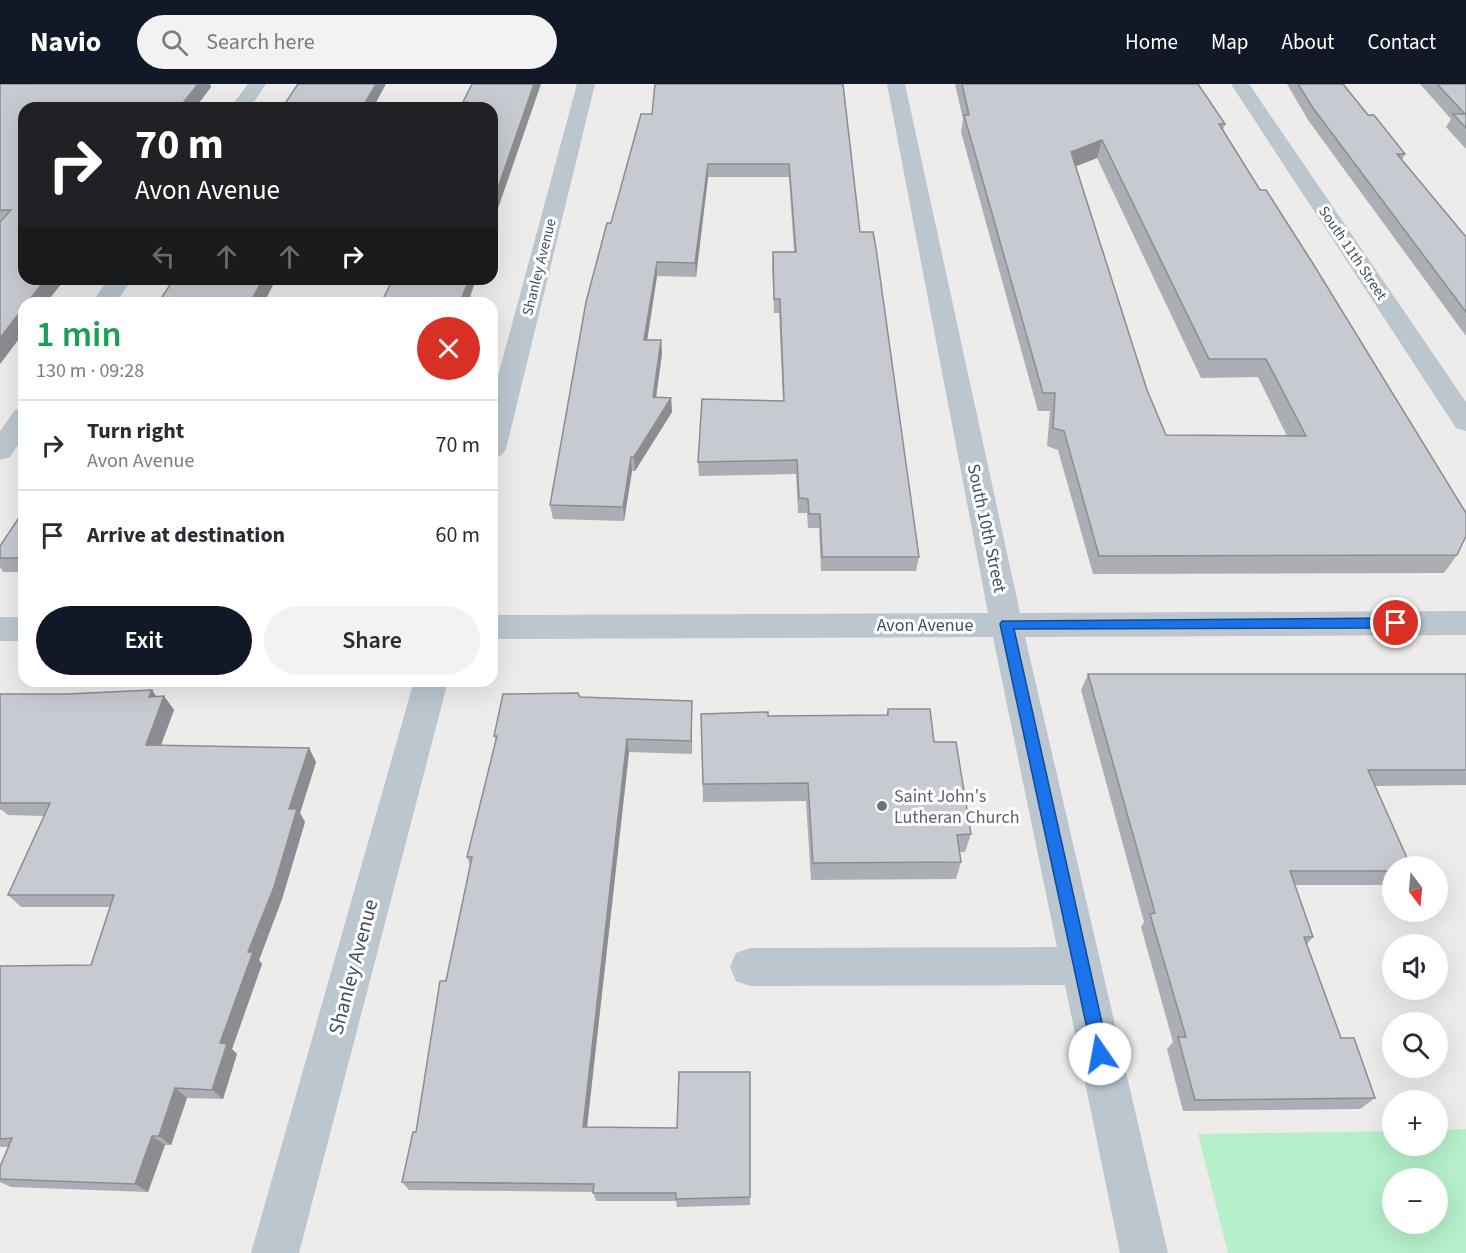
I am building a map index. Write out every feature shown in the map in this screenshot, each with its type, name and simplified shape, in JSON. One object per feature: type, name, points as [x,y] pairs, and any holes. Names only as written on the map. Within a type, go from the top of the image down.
[{"type":"street","points":[[244,102],[257,84]]},
{"type":"street","name":"Shanley Avenue","points":[[498,426],[586,84]]},
{"type":"street","name":"South 10th Street","points":[[896,84],[1006,624],[1144,1253]]},
{"type":"street","name":"South 11th Street","points":[[1240,84],[1466,422]]},
{"type":"street","points":[[0,451],[18,425]]},
{"type":"street","name":"Avon Avenue","points":[[498,627],[1466,623]]},
{"type":"street","points":[[0,629],[18,629]]},
{"type":"street","name":"Shanley Avenue","points":[[274,1253],[429,687]]},
{"type":"street","points":[[750,967],[1081,966]]},
{"type":"green space","points":[[1466,1129],[1466,1253],[1228,1253],[1198,1134],[1382,1131],[1382,1156],[1448,1156],[1448,1130]]},
{"type":"building","points":[[0,84],[198,84],[184,102],[18,102],[18,285],[41,285],[32,297],[18,297],[18,315],[0,338],[0,222],[11,210],[0,210]]},
{"type":"building","points":[[298,84],[376,84],[366,102],[286,102]]},
{"type":"building","points":[[472,84],[534,84],[498,188],[498,102],[463,102]]},
{"type":"building","points":[[655,84],[843,84],[860,232],[873,232],[876,248],[919,557],[822,557],[820,514],[809,514],[808,499],[799,498],[797,460],[698,462],[702,399],[784,401],[780,299],[774,299],[773,252],[796,252],[789,164],[708,164],[695,263],[657,262],[644,340],[661,340],[653,397],[671,398],[634,457],[631,457],[623,507],[550,505],[586,302],[607,223],[611,223],[641,114],[652,114]]},
{"type":"building","points":[[962,84],[1198,84],[1225,124],[1219,124],[1260,190],[1266,190],[1312,262],[1466,513],[1466,536],[1457,555],[1099,556],[1064,431],[1053,428],[1055,393],[1043,393],[964,115],[969,115]],"holes":[[[1102,140],[1209,359],[1266,359],[1306,436],[1166,435],[1147,390],[1071,152]]]},
{"type":"building","points":[[1298,84],[1343,84],[1368,115],[1374,115],[1405,154],[1397,154],[1466,237],[1466,312],[1313,108]]},
{"type":"building","points":[[1437,84],[1466,84],[1466,128],[1453,114],[1465,114]]},
{"type":"building","points":[[170,285],[260,285],[253,297],[162,297]]},
{"type":"building","points":[[390,285],[467,285],[462,297],[384,297]]},
{"type":"building","points":[[18,519],[18,558],[0,558],[0,546]]},
{"type":"building","points":[[1088,674],[1466,674],[1466,770],[1368,770],[1406,856],[1382,856],[1382,871],[1290,871],[1313,937],[1304,937],[1341,1038],[1354,1038],[1375,1098],[1195,1100],[1178,1037],[1186,1037],[1150,914],[1155,913]]},
{"type":"building","points":[[152,690],[149,697],[164,696],[146,745],[309,748],[289,809],[297,809],[274,887],[248,952],[253,952],[220,1043],[227,1044],[212,1090],[175,1088],[159,1136],[152,1136],[135,1184],[0,1179],[0,1167],[12,1138],[0,1139],[0,966],[91,965],[114,895],[8,895],[50,803],[0,803],[0,694]]},
{"type":"building","points":[[578,693],[580,697],[692,701],[691,741],[627,739],[583,1127],[677,1128],[679,1072],[750,1072],[750,1197],[676,1199],[676,1193],[593,1193],[594,1184],[402,1182],[413,1132],[416,1132],[440,981],[446,981],[472,857],[467,857],[497,736],[494,736],[503,694]]},
{"type":"building","name":"Saint John's Lutheran Church","points":[[888,709],[930,709],[934,742],[956,742],[971,834],[957,835],[961,862],[813,863],[808,783],[703,784],[701,714],[768,712],[768,716],[888,715]]},
{"type":"place","name":"Saint John's Lutheran Church","points":[[882,806]]},
{"type":"route","points":[[1100,1054],[1006,624],[1396,623]]}]
